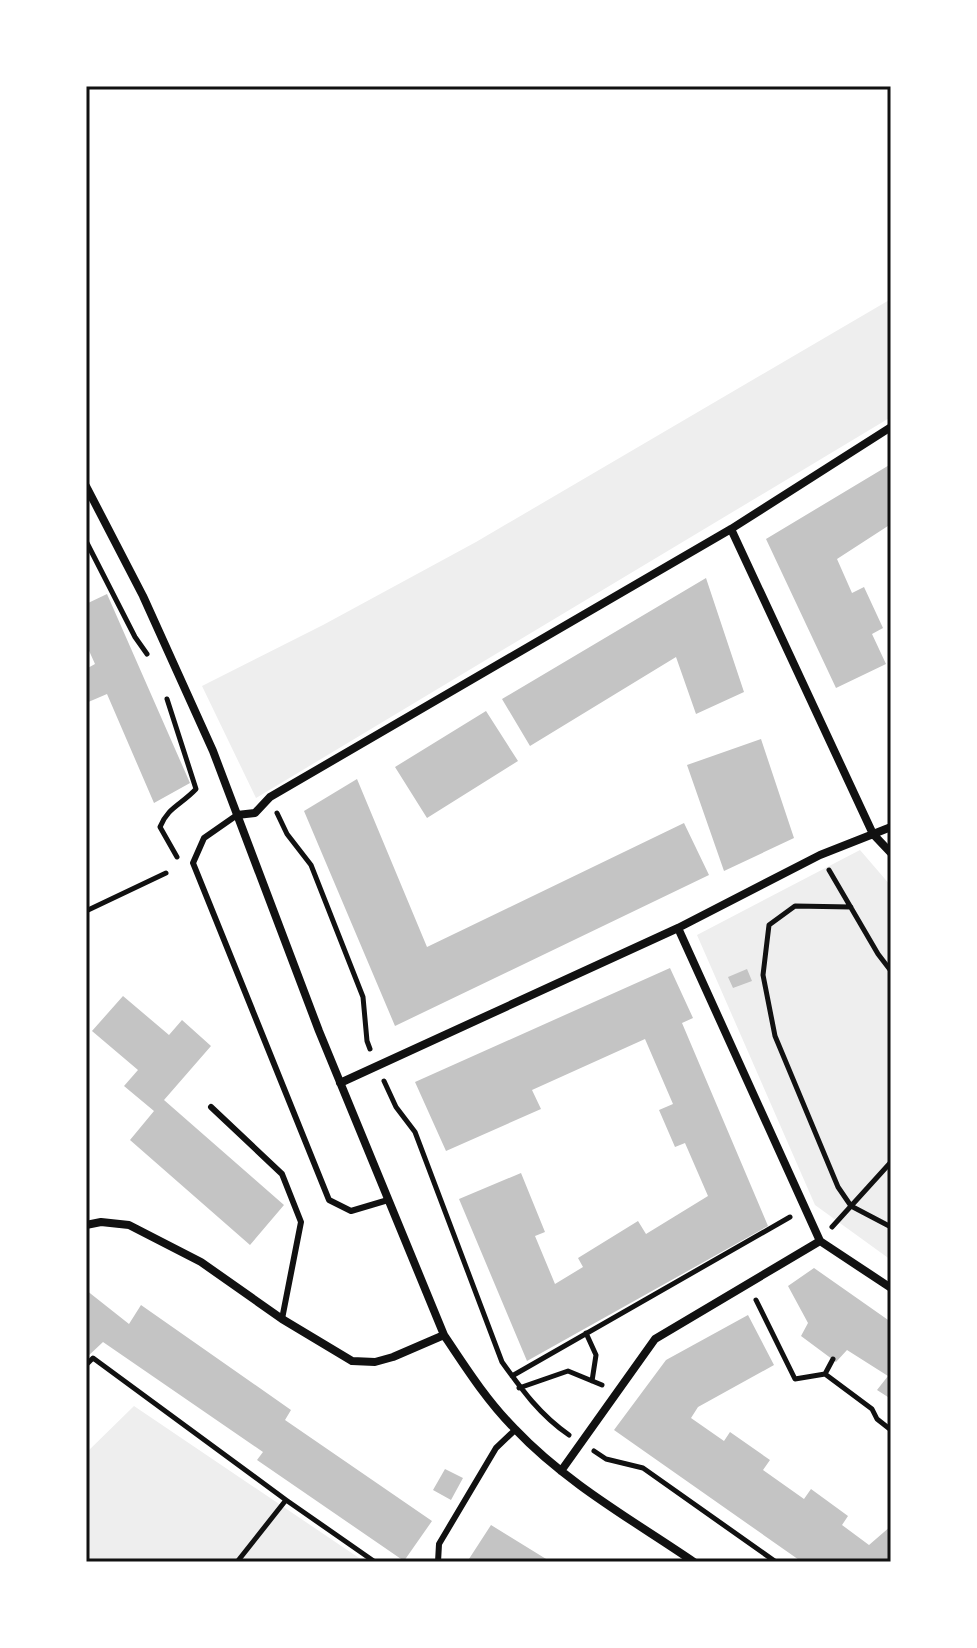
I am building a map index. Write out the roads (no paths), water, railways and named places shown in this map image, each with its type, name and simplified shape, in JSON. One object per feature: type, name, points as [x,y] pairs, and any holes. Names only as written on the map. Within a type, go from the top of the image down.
[{"type":"street","points":[[237,815],[255,813],[270,797],[731,529],[891,427]]},
{"type":"street","points":[[86,486],[143,596],[213,751],[340,1083],[444,1335],[476,1385],[515,1430],[561,1471],[694,1562]]},
{"type":"street","points":[[731,529],[873,834],[891,853]]},
{"type":"street","points":[[340,1083],[678,928],[820,855],[891,827]]},
{"type":"street","points":[[678,928],[820,1241],[891,1288]]},
{"type":"street","points":[[86,1225],[101,1222],[129,1225],[201,1262],[282,1319],[352,1361],[375,1362],[393,1357],[444,1335]]},
{"type":"street","points":[[561,1471],[655,1339],[820,1241]]},
{"type":"lane","points":[[237,815],[204,838],[193,863],[329,1200],[351,1211],[388,1200]]},
{"type":"lane","points":[[211,1107],[282,1174],[301,1222],[282,1319]]},
{"type":"lane","points":[[438,1562],[439,1544],[496,1448],[515,1430]]}]
